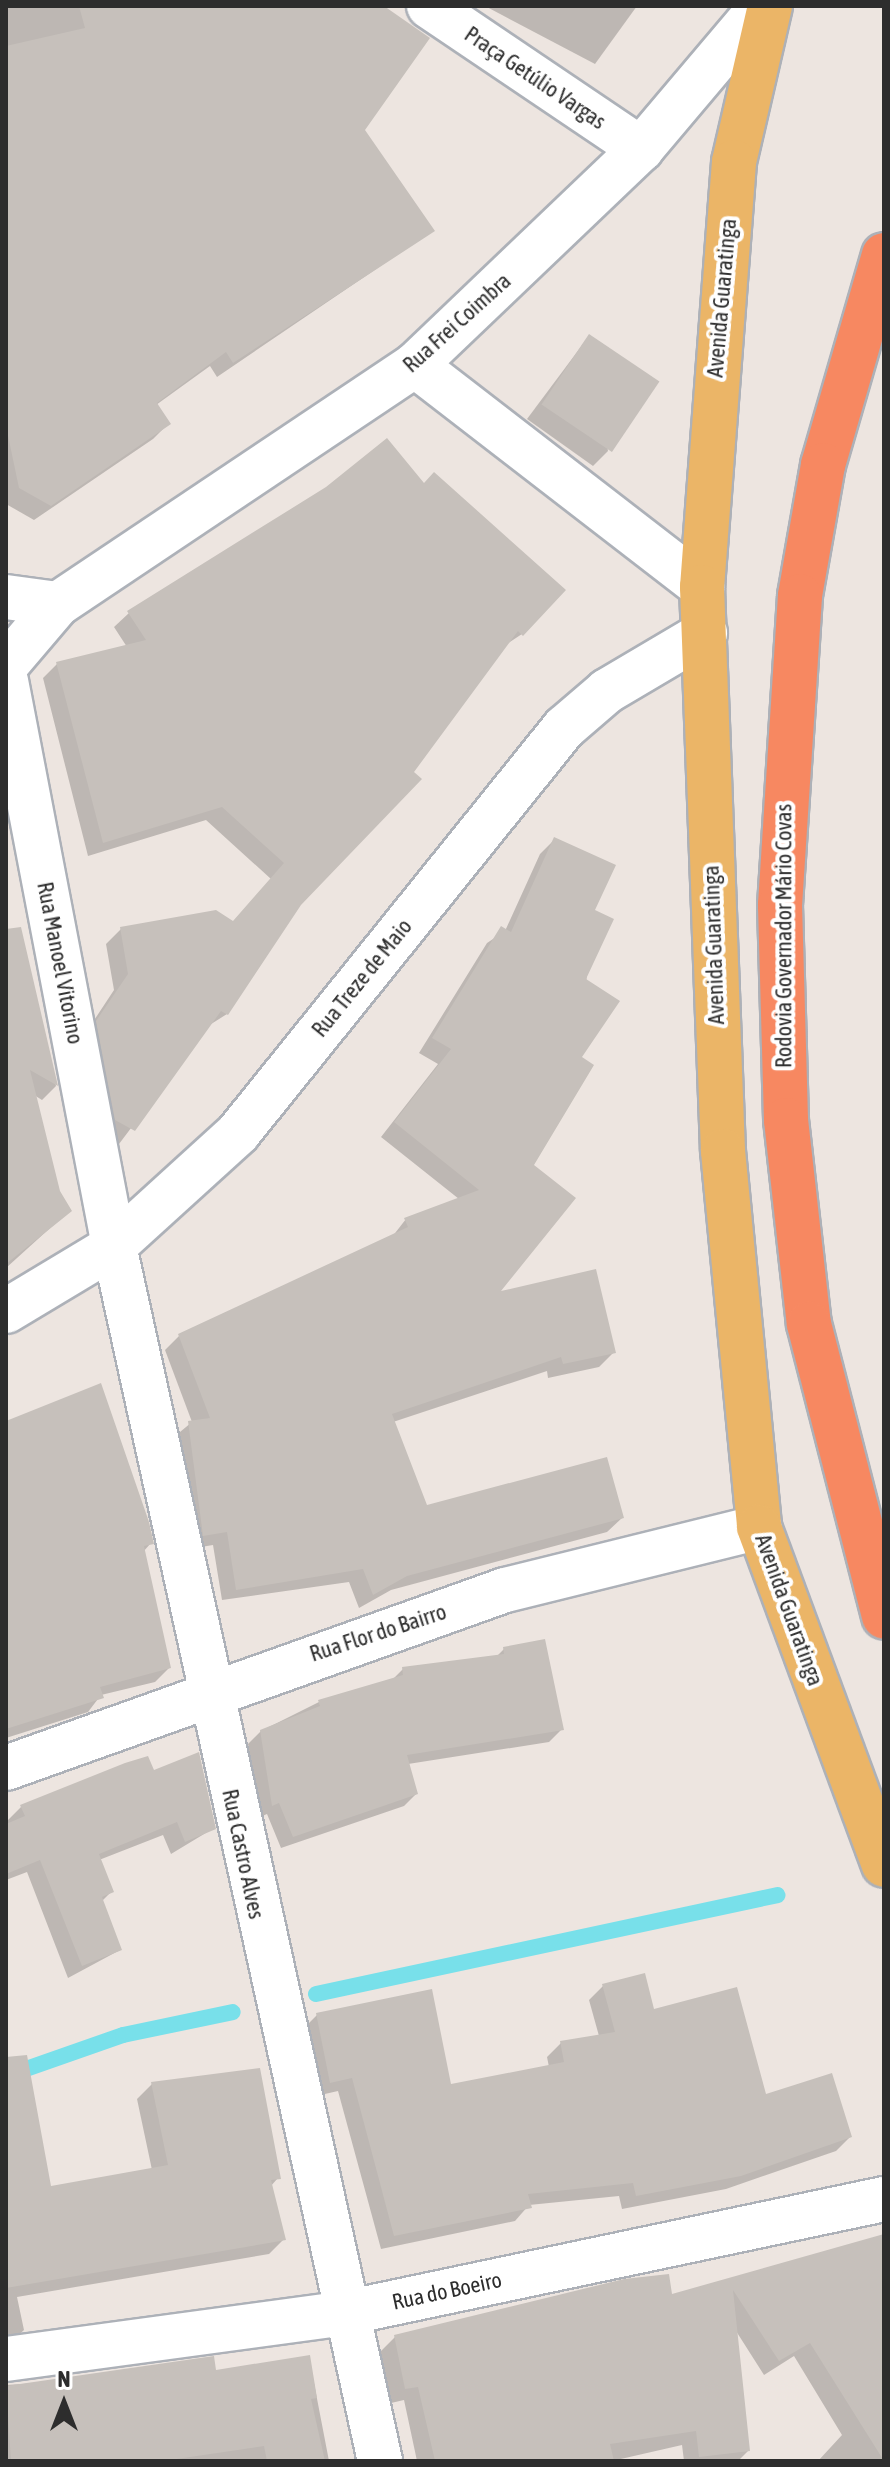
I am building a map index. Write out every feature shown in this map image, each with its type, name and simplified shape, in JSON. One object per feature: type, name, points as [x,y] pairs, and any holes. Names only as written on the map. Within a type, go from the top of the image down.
[{"type":"highway","name":"Rodovia Governador Mário Covas","points":[[884,255],[823,465],[800,596],[780,905],[786,1120],[809,1324],[884,1617]]},
{"type":"main road","name":"Avenida Guaratinga","points":[[770,6],[734,162],[702,587],[723,1151],[759,1527],[884,1865]]},
{"type":"street","name":"Praça Getúlio Vargas","points":[[429,6],[641,149]]},
{"type":"street","name":"Rua Frei Coimbra","points":[[6,665],[58,604],[415,365],[641,149],[762,6]]},
{"type":"street","points":[[415,365],[702,587]]},
{"type":"street","points":[[6,597],[58,604]]},
{"type":"street","name":"Rua Treze de Maio","points":[[6,1311],[114,1246],[238,1133],[564,728],[607,691],[705,633]]},
{"type":"street","name":"Rua Manoel Vitorino","points":[[6,681],[114,1246]]},
{"type":"street","name":"Rua Castro Alves","points":[[114,1246],[345,2313],[380,2461]]},
{"type":"street","name":"Rua Flor do Bairro","points":[[6,1768],[209,1691],[505,1590],[759,1527]]},
{"type":"street","name":"Rua do Boeiro","points":[[6,2359],[345,2313],[884,2199]]},
{"type":"building","points":[[79,6],[384,6],[430,38],[365,130],[435,231],[233,363],[226,352],[157,403],[171,424],[51,506],[19,488],[6,426],[6,46],[85,28]]},
{"type":"building","points":[[589,334],[659,382],[612,452],[541,404]]},
{"type":"building","points":[[387,438],[424,483],[434,472],[566,590],[523,636],[518,631],[414,772],[422,779],[301,905],[228,1015],[221,1011],[135,1131],[115,1120],[96,1021],[128,974],[120,927],[216,910],[233,921],[284,863],[222,807],[103,843],[56,662],[146,640],[127,611],[326,487]]},
{"type":"building","points":[[554,837],[616,865],[595,910],[614,919],[586,979],[620,1001],[582,1057],[594,1065],[534,1165],[576,1198],[501,1291],[596,1269],[616,1353],[563,1364],[561,1357],[392,1414],[427,1505],[607,1457],[624,1518],[407,1576],[373,1595],[363,1569],[236,1590],[227,1532],[203,1536],[188,1421],[210,1418],[178,1334],[408,1227],[404,1218],[479,1190],[394,1122],[451,1049],[432,1038],[501,926],[511,932]]},
{"type":"building","points":[[21,927],[58,1086],[30,1070],[60,1191],[72,1211],[6,1264],[6,929]]},
{"type":"building","points":[[101,1383],[149,1522],[154,1544],[144,1546],[171,1668],[100,1687],[104,1698],[6,1729],[6,1421]]},
{"type":"building","points":[[545,1639],[564,1730],[407,1755],[418,1794],[293,1837],[279,1803],[272,1806],[260,1730],[320,1706],[318,1700],[403,1675],[402,1667],[504,1654],[503,1647]]},
{"type":"building","points":[[199,1752],[216,1829],[185,1842],[177,1822],[99,1854],[114,1892],[102,1897],[122,1950],[82,1966],[40,1860],[6,1874],[6,1824],[25,1816],[20,1805],[125,1763],[148,1756],[154,1770]]},
{"type":"building","points":[[645,1973],[654,2009],[737,1987],[766,2094],[832,2073],[852,2137],[741,2176],[636,2196],[633,2183],[528,2194],[532,2208],[394,2236],[352,2078],[330,2083],[316,2013],[432,1989],[451,2084],[564,2062],[560,2041],[615,2032],[602,1984]]},
{"type":"building","points":[[27,2055],[51,2186],[168,2165],[151,2082],[260,2068],[281,2179],[271,2180],[286,2240],[6,2288],[6,2057]]},
{"type":"building","points":[[884,2234],[884,2461],[810,2343],[779,2361],[733,2290],[750,2451],[699,2457],[696,2431],[610,2444],[614,2461],[435,2461],[418,2387],[405,2389],[394,2335],[624,2279],[669,2274],[672,2294]]},
{"type":"building","points":[[310,2355],[317,2398],[311,2399],[325,2461],[267,2461],[264,2446],[163,2461],[11,2461],[6,2386],[214,2356],[216,2370]]},
{"type":"waterway","points":[[316,1994],[777,1895]]},
{"type":"waterway","points":[[6,2076],[123,2035],[233,2012]]}]
